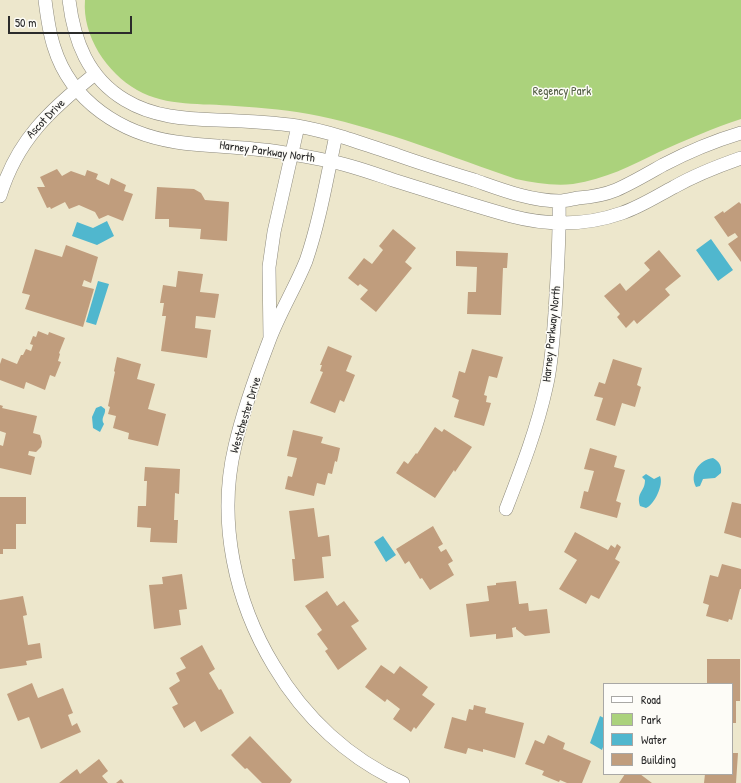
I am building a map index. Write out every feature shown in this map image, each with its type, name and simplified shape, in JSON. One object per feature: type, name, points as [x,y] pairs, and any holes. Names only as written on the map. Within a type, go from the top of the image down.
[{"type":"street","name":"Harney Parkway North","points":[[45,0],[54,48],[63,68],[76,89],[92,105],[109,118],[128,129],[151,137],[176,142],[256,149],[330,161],[511,216],[533,222],[559,224],[602,219],[623,213],[715,167],[741,158]]},
{"type":"street","name":"Harney Parkway North","points":[[69,0],[71,17],[77,41],[84,57],[95,74],[108,88],[122,99],[138,108],[157,114],[179,118],[262,122],[298,126],[336,135],[499,188],[537,198],[559,201],[597,196],[614,191],[706,145],[741,133]]},
{"type":"street","name":"Ascot Drive","points":[[0,196],[12,163],[37,126],[76,89],[95,74]]},
{"type":"street","name":"Westchester Drive","points":[[270,340],[269,266],[274,232],[298,126]]},
{"type":"street","name":"Westchester Drive","points":[[336,135],[314,236],[306,261],[270,340],[244,412],[234,448],[229,481],[228,518],[231,550],[239,587],[250,621],[282,681],[323,729],[348,750],[375,768],[403,783]]},
{"type":"street","name":"Harney Parkway North","points":[[506,509],[547,387],[552,356],[558,272],[559,201]]},
{"type":"green space","name":"Regency Park","points":[[85,0],[741,0],[741,119],[700,134],[618,171],[596,179],[566,185],[530,182],[516,179],[394,136],[319,116],[267,108],[172,102],[148,95],[126,83],[107,64],[99,52],[92,40],[88,27],[85,14]]},
{"type":"water","points":[[107,221],[114,236],[97,245],[72,236],[77,222],[93,228]]},
{"type":"water","points":[[711,239],[733,270],[718,281],[696,250]]},
{"type":"water","points":[[98,281],[109,284],[96,325],[86,322]]},
{"type":"water","points":[[101,406],[105,409],[105,411],[103,420],[104,424],[100,432],[93,428],[92,417],[96,408]]},
{"type":"water","points":[[713,458],[720,464],[721,473],[715,478],[703,479],[700,486],[696,487],[694,477],[697,468],[703,462]]},
{"type":"water","points":[[646,474],[654,479],[660,476],[661,484],[655,499],[646,508],[640,506],[639,498],[645,484],[645,480],[642,477]]},
{"type":"water","points":[[383,536],[396,555],[386,562],[374,542]]},
{"type":"water","points":[[600,716],[603,718],[602,750],[590,743]]},
{"type":"building","points":[[57,169],[62,176],[71,171],[85,176],[87,170],[98,174],[96,179],[109,185],[111,178],[126,185],[124,191],[133,194],[123,221],[108,215],[99,219],[95,212],[79,205],[69,209],[65,202],[51,209],[50,207],[47,208],[37,187],[45,187],[40,177]]},
{"type":"building","points":[[157,187],[194,189],[201,193],[205,200],[229,202],[227,241],[200,239],[201,229],[169,227],[169,219],[155,219]]},
{"type":"building","points":[[739,202],[741,204],[741,262],[728,244],[738,237],[735,233],[728,237],[714,217],[723,211],[724,213]]},
{"type":"building","points":[[393,229],[416,248],[405,262],[412,268],[376,312],[360,299],[368,290],[360,284],[358,286],[348,278],[364,258],[372,264],[383,250],[379,246]]},
{"type":"building","points":[[66,245],[98,257],[91,283],[84,280],[82,286],[94,289],[83,327],[25,309],[30,295],[22,293],[35,249],[62,257]]},
{"type":"building","points":[[659,250],[681,276],[665,289],[670,295],[637,324],[634,320],[626,328],[617,317],[620,314],[604,296],[620,283],[626,291],[650,270],[644,263]]},
{"type":"building","points":[[456,251],[508,253],[507,268],[503,268],[501,315],[467,314],[468,292],[476,292],[477,267],[456,266]]},
{"type":"building","points":[[178,271],[203,274],[200,292],[219,294],[215,318],[196,316],[195,328],[211,330],[207,358],[161,351],[166,316],[162,316],[164,303],[160,303],[163,285],[176,287]]},
{"type":"building","points":[[38,331],[48,335],[49,332],[65,338],[59,353],[58,361],[61,362],[55,377],[50,375],[45,390],[26,382],[24,389],[0,380],[0,364],[2,358],[17,364],[21,355],[23,355],[26,349],[31,351],[33,345],[30,344],[33,336],[36,337]]},
{"type":"building","points":[[328,346],[352,356],[346,371],[355,375],[344,402],[340,400],[335,413],[310,403],[323,372],[320,371],[322,365],[320,365]]},
{"type":"building","points":[[472,349],[503,357],[497,378],[489,376],[484,395],[487,396],[486,402],[491,403],[484,426],[454,417],[459,400],[452,397],[459,371],[465,373]]},
{"type":"building","points":[[117,357],[141,364],[137,379],[155,384],[148,409],[166,414],[158,446],[128,439],[129,433],[113,428],[116,416],[108,414],[110,407],[108,406]]},
{"type":"building","points":[[613,359],[642,368],[637,385],[641,387],[635,407],[622,403],[615,426],[596,420],[603,398],[594,396],[599,382],[605,384]]},
{"type":"building","points":[[0,405],[3,406],[2,408],[37,416],[33,433],[40,435],[42,442],[41,447],[36,452],[29,451],[28,455],[35,457],[31,475],[0,468],[0,445],[3,446],[6,433],[0,431]]},
{"type":"building","points":[[435,427],[442,432],[444,429],[472,447],[435,498],[396,473],[404,461],[408,464],[416,453],[417,454]]},
{"type":"building","points":[[293,430],[323,437],[321,443],[340,448],[337,462],[335,461],[332,474],[328,473],[325,485],[317,483],[314,496],[285,489],[288,476],[292,477],[297,458],[287,456]]},
{"type":"building","points":[[590,448],[617,456],[614,467],[625,470],[616,501],[621,503],[617,518],[580,508],[584,491],[588,492],[594,471],[584,469]]},
{"type":"building","points":[[145,467],[180,469],[179,494],[175,493],[174,520],[178,520],[177,543],[150,542],[151,528],[137,527],[138,506],[146,506],[147,481],[144,481]]},
{"type":"building","points":[[0,497],[26,497],[26,524],[16,524],[16,549],[3,549],[3,554],[0,554]]},
{"type":"building","points":[[732,502],[741,504],[741,538],[724,533]]},
{"type":"building","points":[[314,508],[318,537],[329,535],[331,556],[322,557],[324,578],[294,581],[292,559],[295,559],[289,511]]},
{"type":"building","points":[[433,526],[443,544],[438,547],[441,552],[446,549],[453,561],[448,564],[454,575],[430,590],[422,578],[420,579],[409,561],[405,564],[396,549]]},
{"type":"building","points":[[575,532],[608,550],[611,545],[615,548],[617,544],[621,547],[615,559],[620,562],[599,599],[591,595],[586,604],[559,589],[577,560],[564,552]]},
{"type":"building","points":[[722,564],[741,569],[741,589],[732,620],[729,619],[728,622],[706,616],[709,605],[703,603],[710,575],[718,577]]},
{"type":"building","points":[[182,574],[187,609],[179,610],[181,625],[154,629],[149,585],[163,584],[162,577]]},
{"type":"building","points":[[516,581],[519,604],[528,603],[529,611],[547,609],[550,633],[525,636],[516,629],[516,627],[512,628],[513,637],[496,639],[496,634],[470,637],[466,604],[489,601],[487,586],[496,585],[496,583]]},
{"type":"building","points":[[327,591],[337,606],[344,601],[359,621],[351,626],[367,649],[338,670],[325,651],[328,649],[317,634],[322,630],[305,606]]},
{"type":"building","points":[[23,596],[27,615],[23,616],[28,645],[40,643],[42,658],[26,661],[27,665],[0,669],[0,600]]},
{"type":"building","points":[[202,645],[215,669],[209,673],[219,690],[221,689],[234,713],[201,732],[195,721],[184,728],[172,707],[178,704],[169,688],[180,681],[176,673],[186,668],[180,658]]},
{"type":"building","points":[[707,659],[740,659],[740,701],[736,701],[736,723],[733,723],[733,683],[707,683]]},
{"type":"building","points":[[381,665],[394,674],[400,666],[428,687],[422,695],[435,704],[416,729],[414,727],[411,732],[393,719],[400,709],[387,699],[385,702],[365,687]]},
{"type":"building","points":[[32,683],[38,698],[63,688],[73,713],[68,715],[72,726],[77,723],[81,732],[41,749],[29,717],[18,721],[7,694]]},
{"type":"building","points":[[474,705],[486,708],[485,713],[524,723],[515,758],[483,749],[483,752],[468,748],[466,754],[444,748],[452,717],[466,721],[469,709],[473,710]]},
{"type":"building","points":[[548,735],[565,743],[563,749],[591,761],[582,783],[567,783],[560,780],[559,782],[542,775],[544,771],[525,764],[535,740],[544,744]]},
{"type":"building","points":[[250,736],[292,780],[290,783],[262,783],[231,755]]},
{"type":"building","points":[[733,753],[738,753],[736,783],[704,783],[705,775],[733,775]]},
{"type":"building","points":[[99,759],[108,771],[102,776],[108,783],[59,783],[77,769],[80,774]]},
{"type":"building","points":[[624,775],[641,775],[652,783],[619,783]]},
{"type":"building","points":[[121,779],[124,783],[116,783]]}]
